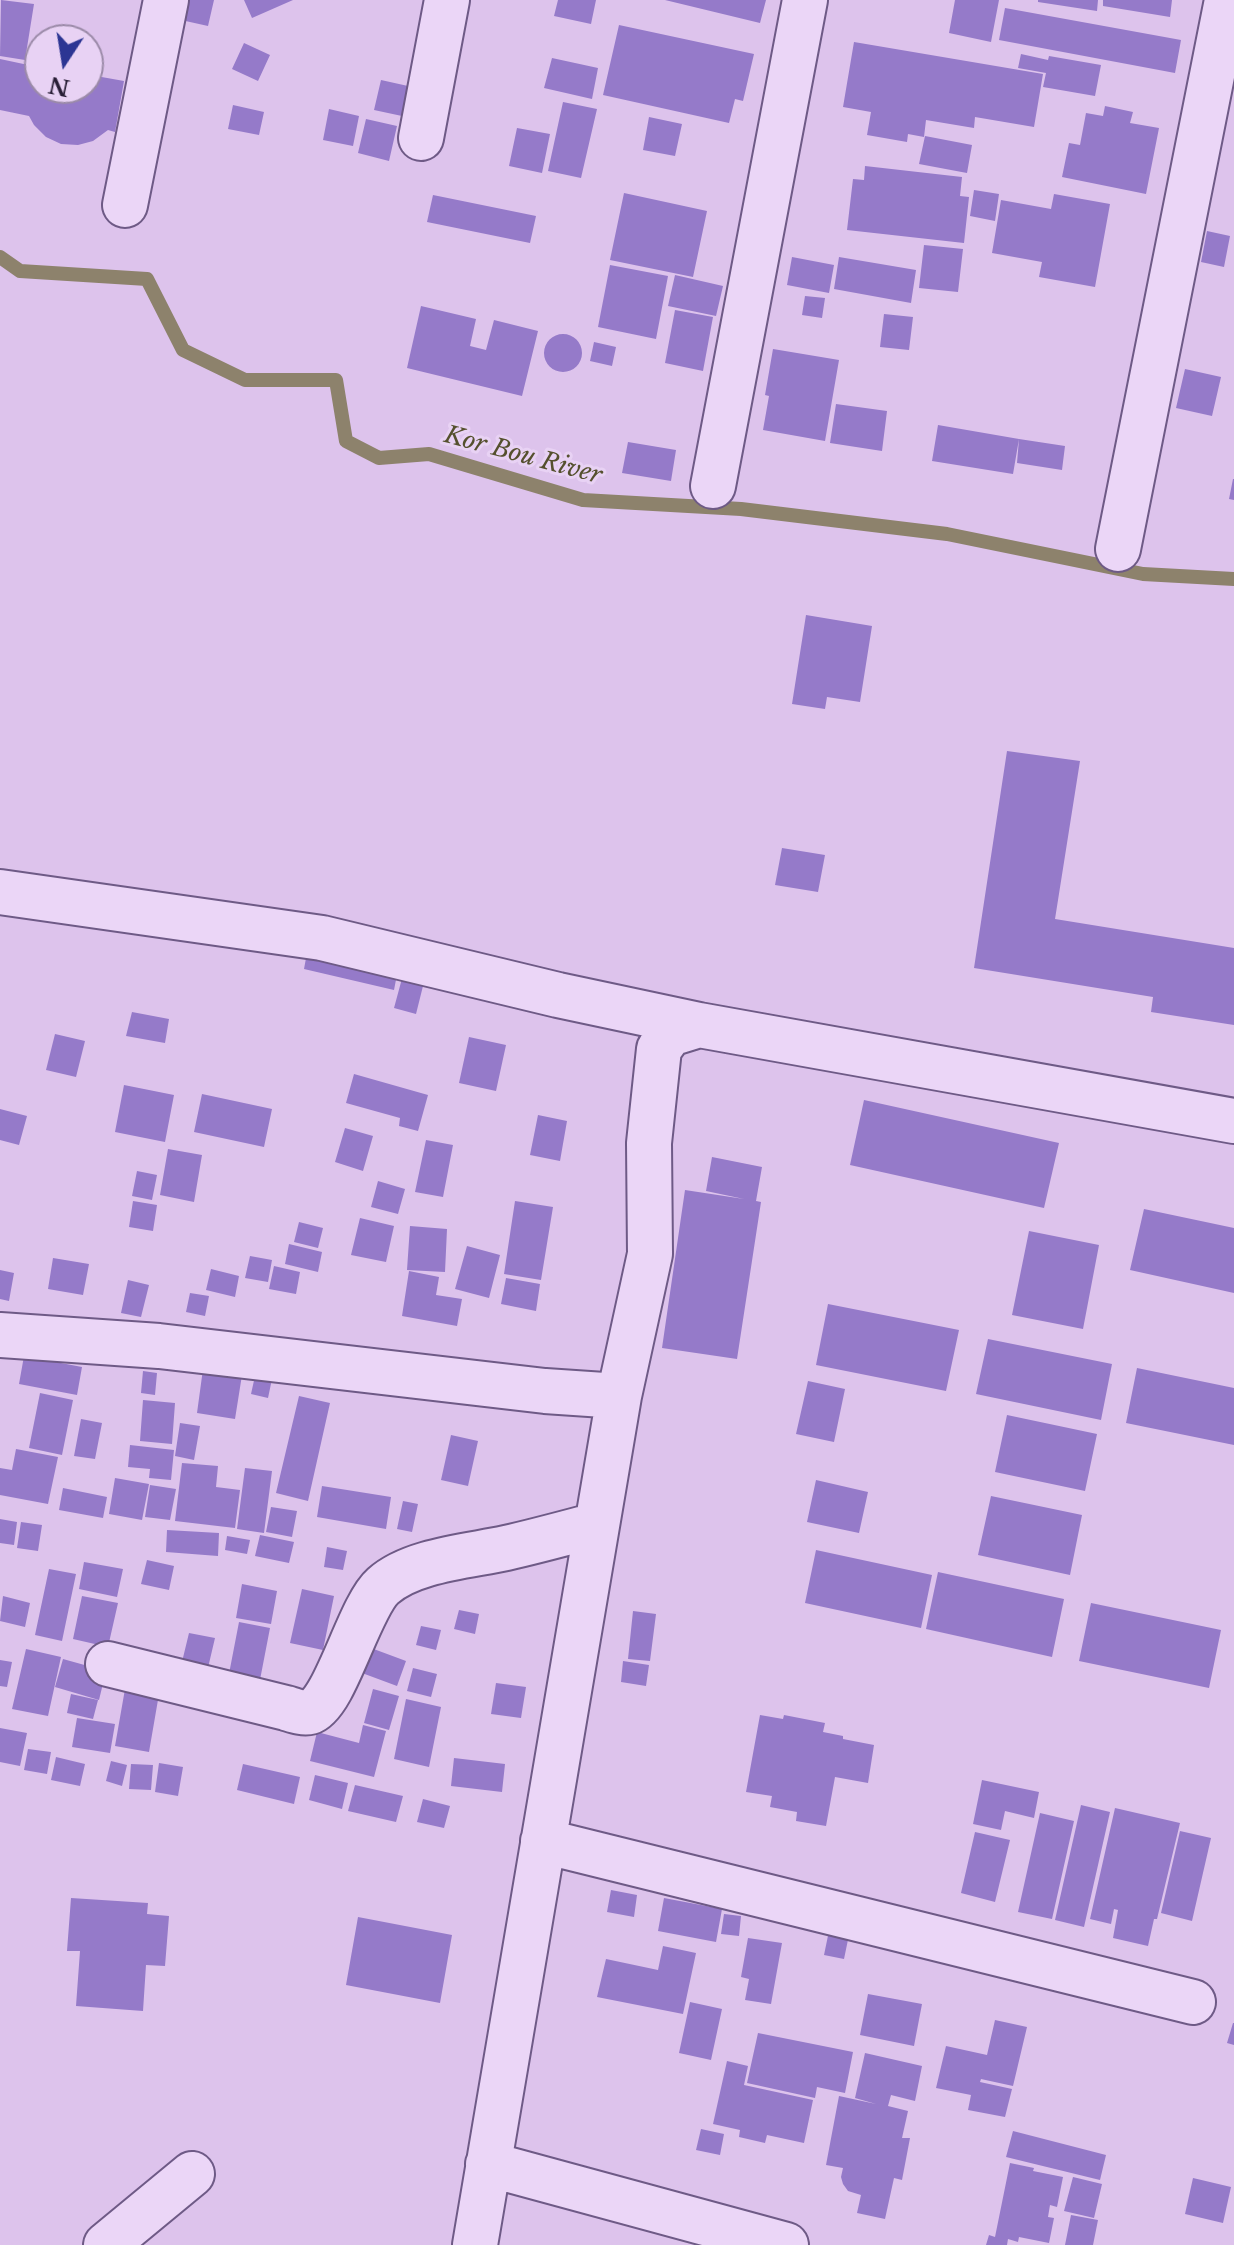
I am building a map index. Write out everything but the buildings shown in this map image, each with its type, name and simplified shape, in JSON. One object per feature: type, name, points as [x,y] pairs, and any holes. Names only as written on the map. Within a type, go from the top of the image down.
[{"type":"street","points":[[125,205],[166,0]]},
{"type":"street","points":[[421,138],[447,0]]},
{"type":"street","points":[[713,486],[805,0]]},
{"type":"street","points":[[1118,549],[1227,0]]},
{"type":"street","points":[[0,892],[322,938],[558,995],[699,1025],[1234,1121]]},
{"type":"street","points":[[475,2245],[596,1525],[619,1396],[650,1254],[649,1143],[659,1049],[670,1034],[699,1025]]},
{"type":"street","points":[[0,1335],[159,1346],[545,1391],[619,1396]]},
{"type":"street","points":[[108,1664],[313,1712],[342,1665],[375,1594],[391,1579],[434,1563],[596,1525]]},
{"type":"street","points":[[543,1841],[1193,2002]]},
{"type":"street","points":[[488,2164],[786,2245]]},
{"type":"street","points":[[106,2245],[192,2174]]},
{"type":"waterway","name":"Kor Bou River","points":[[0,257],[20,271],[147,279],[183,350],[245,380],[336,380],[346,441],[379,458],[429,454],[583,500],[741,509],[947,534],[1143,574],[1234,579]]}]
